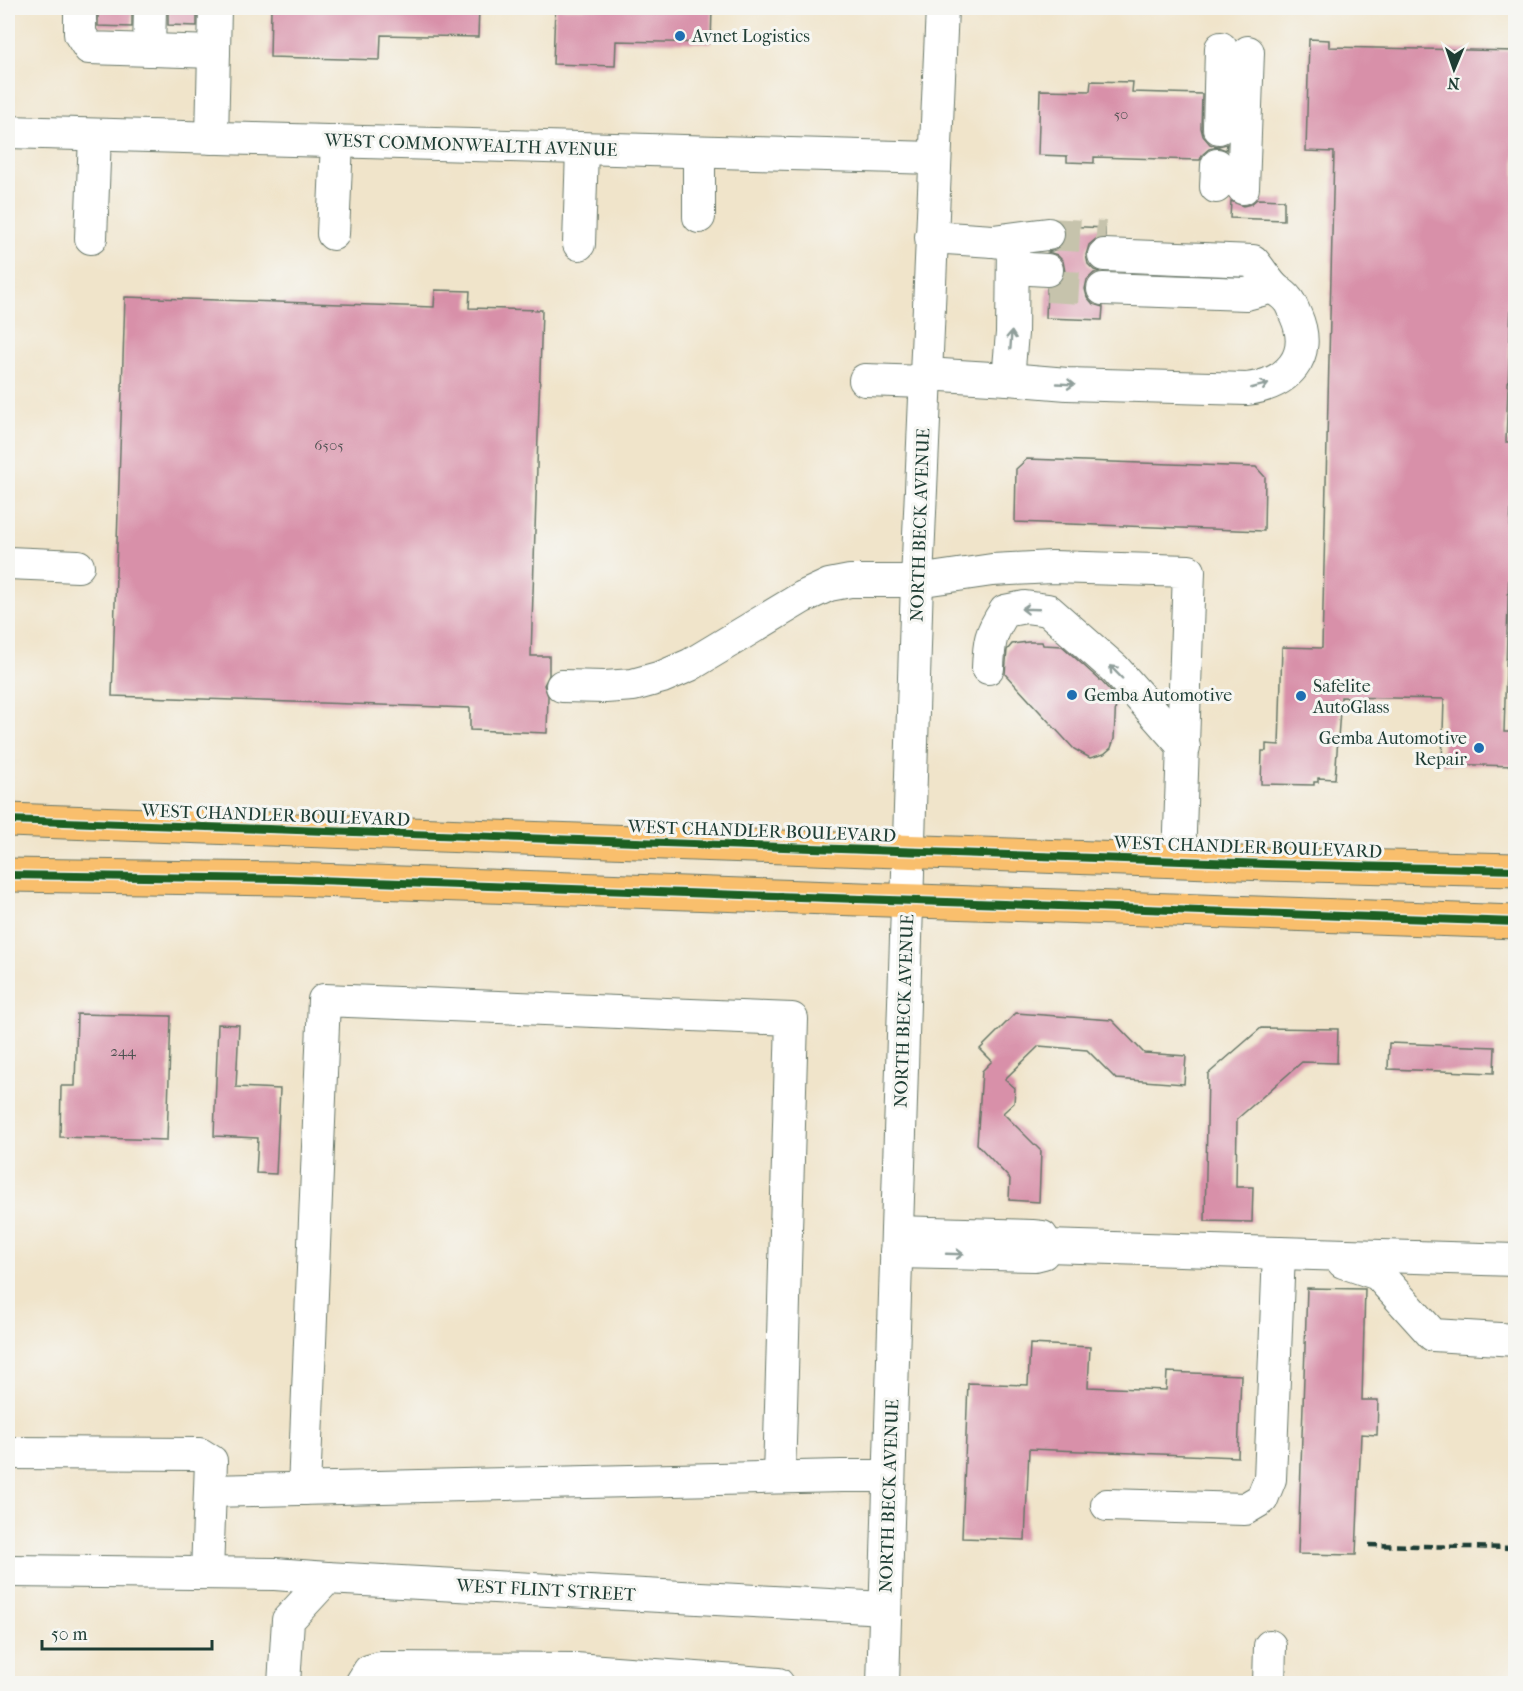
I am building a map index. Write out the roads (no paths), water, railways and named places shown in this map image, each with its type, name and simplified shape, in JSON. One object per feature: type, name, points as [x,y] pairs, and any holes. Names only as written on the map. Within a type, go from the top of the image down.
[{"type":"main road","name":"WEST CHANDLER BOULEVARD","points":[[8,820],[1515,870]]},
{"type":"main road","points":[[8,874],[299,880],[1515,922]]},
{"type":"street","points":[[80,8],[80,34],[89,48],[214,52]]},
{"type":"street","points":[[149,50],[150,8]]},
{"type":"street","points":[[212,138],[215,8]]},
{"type":"street","name":"NORTH BECK AVENUE","points":[[883,1683],[917,581],[942,8]]},
{"type":"street","points":[[1224,129],[1235,50],[1226,179]]},
{"type":"street","name":"WEST COMMONWEALTH AVENUE","points":[[8,132],[934,158]]},
{"type":"street","points":[[91,238],[95,135]]},
{"type":"street","points":[[333,234],[337,141]]},
{"type":"street","points":[[579,244],[582,148]]},
{"type":"street","points":[[699,152],[699,218]]},
{"type":"street","points":[[931,237],[1008,262],[1047,261],[1008,262]]},
{"type":"street","points":[[865,380],[1008,379],[1091,385],[1247,389],[1262,387],[1285,375],[1297,361],[1303,345],[1300,326],[1288,300],[1273,286],[1253,261],[1104,263],[1246,294],[1273,286]]},
{"type":"street","points":[[1008,262],[1012,333],[1008,379]]},
{"type":"street","points":[[8,563],[78,567]]},
{"type":"street","points":[[562,686],[633,685],[662,677],[690,665],[803,597],[829,585],[850,581],[917,581],[992,570],[1052,567],[1189,571],[1179,860]]},
{"type":"street","points":[[988,668],[989,642],[1005,611],[1025,608],[1048,610],[1115,669],[1184,747]]},
{"type":"street","points":[[304,1489],[324,1000],[792,1019],[779,1477]]},
{"type":"street","points":[[897,1242],[1032,1236],[1042,1238],[1047,1246],[1515,1260]]},
{"type":"street","points":[[1107,1505],[1245,1509],[1262,1499],[1270,1479],[1280,1252]]},
{"type":"street","points":[[1317,1253],[1378,1274],[1433,1335],[1515,1340]]},
{"type":"street","points":[[8,1453],[200,1454],[211,1461],[207,1573]]},
{"type":"street","points":[[210,1491],[889,1476]]},
{"type":"street","name":"WEST FLINT STREET","points":[[8,1571],[275,1574],[885,1608]]},
{"type":"street","points":[[284,1683],[288,1620],[327,1578]]},
{"type":"street","points":[[1269,1683],[1270,1646]]},
{"type":"street","points":[[361,1683],[369,1671],[380,1668],[575,1669],[778,1683]]},
{"type":"tunnel","points":[[1048,234],[1105,237]]},
{"type":"tunnel","points":[[1047,286],[1103,289]]},
{"type":"railway","points":[[1369,1545],[1516,1548]]},
{"type":"place","name":"Avnet Logistics","points":[[680,36]]},
{"type":"place","name":"Gemba Automotive","points":[[1072,695]]},
{"type":"place","name":"Safelite AutoGlass","points":[[1301,696]]},
{"type":"place","name":"Gemba Automotive Repair","points":[[1479,748]]}]
